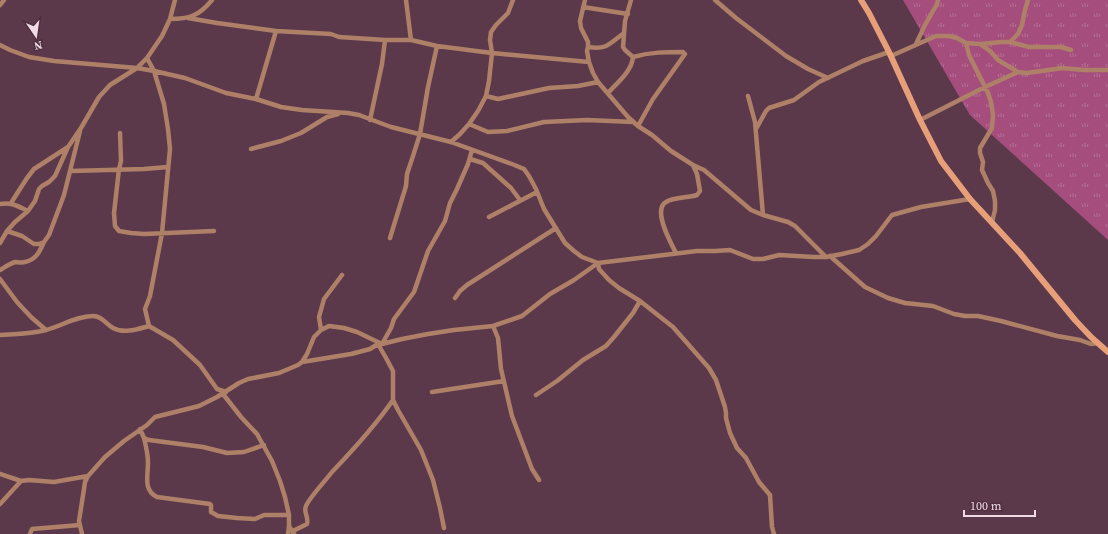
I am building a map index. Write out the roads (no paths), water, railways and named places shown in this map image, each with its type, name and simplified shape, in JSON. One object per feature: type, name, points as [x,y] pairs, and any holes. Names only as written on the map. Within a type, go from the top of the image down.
[{"type":"street","points":[[0,5],[4,0]]},
{"type":"street","points":[[0,243],[7,231],[28,211],[35,200],[39,189],[55,176],[68,147],[100,97],[110,85],[137,68],[147,58],[162,36],[170,19],[175,0]]},
{"type":"street","points":[[188,18],[201,12],[212,0]]},
{"type":"street","points":[[406,0],[411,40]]},
{"type":"street","points":[[451,142],[460,134],[478,111],[486,96],[492,53],[490,40],[491,32],[508,13],[513,0]]},
{"type":"street","points":[[585,0],[580,21],[581,28],[588,42],[587,51],[593,74],[598,82],[633,122],[692,165],[704,170],[752,210],[763,215],[788,222],[795,226],[828,257],[864,287],[888,298],[905,303],[933,306],[954,314],[978,316],[1091,344],[1098,344]]},
{"type":"street","points":[[631,0],[625,21],[623,47],[633,57]]},
{"type":"street","points":[[714,0],[786,56],[828,78]]},
{"type":"street","points":[[861,0],[890,54],[920,120],[941,161],[970,199],[1020,253],[1075,320],[1098,344],[1108,352]]},
{"type":"street","points":[[916,44],[938,0]]},
{"type":"street","points":[[1010,42],[1018,34],[1022,25],[1028,0]]},
{"type":"street","points":[[583,8],[628,14]]},
{"type":"street","points":[[170,19],[188,18],[276,31],[331,34],[340,37],[411,40],[437,46],[492,53],[589,62]]},
{"type":"street","points":[[256,99],[276,31]]},
{"type":"street","points":[[588,47],[605,47],[624,33]]},
{"type":"street","points":[[756,129],[769,108],[794,100],[819,82],[863,61],[890,54],[936,36],[950,36],[966,43],[980,44],[1010,42],[1029,47],[1061,47],[1071,50]]},
{"type":"street","points":[[370,120],[382,64],[385,40]]},
{"type":"street","points":[[966,43],[969,55],[988,93],[993,115],[992,128],[980,148],[983,162],[982,170],[993,191],[995,201],[995,210],[992,222]]},
{"type":"street","points":[[980,44],[990,51],[998,60],[1018,72],[1027,73],[1061,68],[1108,70]]},
{"type":"street","points":[[0,45],[29,57],[154,71],[185,78],[226,93],[256,99],[281,107],[348,113],[391,127],[451,142],[524,169],[529,176],[544,209],[565,243],[582,257],[598,263],[676,253],[730,250],[753,259],[763,259],[779,255],[814,258],[828,257],[859,250],[876,236],[892,215],[921,207],[970,199]]},
{"type":"street","points":[[390,238],[406,186],[407,174],[420,134],[437,46]]},
{"type":"street","points":[[633,57],[658,52],[683,52],[685,54],[653,99],[638,126]]},
{"type":"street","points":[[608,93],[631,66],[633,57]]},
{"type":"street","points":[[147,58],[154,71],[164,104],[170,149],[162,233],[150,296],[145,308],[149,326]]},
{"type":"street","points":[[920,120],[1018,72]]},
{"type":"street","points":[[486,96],[498,99],[549,88],[578,86],[598,82]]},
{"type":"street","points":[[748,96],[756,129],[763,215]]},
{"type":"street","points":[[251,149],[281,141],[301,133],[327,117],[341,113]]},
{"type":"street","points":[[468,124],[488,132],[507,131],[544,122],[581,120],[633,122]]},
{"type":"street","points":[[0,270],[16,262],[25,262],[36,257],[49,235],[62,202],[81,128]]},
{"type":"street","points":[[120,133],[121,161],[114,213],[115,226],[119,231],[144,234],[214,231]]},
{"type":"street","points":[[11,203],[34,169],[68,147]]},
{"type":"street","points":[[380,344],[391,328],[394,319],[414,292],[428,251],[445,221],[450,203],[470,159],[472,150]]},
{"type":"street","points":[[470,159],[482,163],[511,188],[520,200]]},
{"type":"street","points":[[676,253],[661,221],[661,212],[663,204],[666,202],[694,196],[699,193],[700,188],[697,174],[692,165]]},
{"type":"street","points":[[70,171],[168,167]]},
{"type":"street","points":[[489,217],[537,192]]},
{"type":"street","points":[[0,204],[11,203],[28,211]]},
{"type":"street","points":[[455,298],[467,285],[556,228]]},
{"type":"street","points":[[7,231],[22,236],[34,244],[44,242]]},
{"type":"street","points":[[302,362],[351,354],[370,349],[380,344],[428,334],[493,326],[522,316],[550,294],[574,280],[598,263]]},
{"type":"street","points":[[598,263],[599,269],[609,280],[640,301],[673,327],[709,368],[716,380],[725,407],[730,433],[737,448],[746,458],[759,482],[770,495],[772,528],[774,534]]},
{"type":"street","points":[[321,330],[319,317],[324,299],[342,275]]},
{"type":"street","points":[[0,279],[16,302],[46,330]]},
{"type":"street","points":[[536,395],[557,381],[583,360],[606,346],[633,313],[640,301]]},
{"type":"street","points":[[0,335],[46,330],[79,318],[92,316],[101,318],[109,326],[117,330],[134,330],[149,326],[173,340],[200,365],[217,389],[257,434],[264,445],[280,481],[289,515],[288,534]]},
{"type":"street","points":[[82,534],[80,521],[85,482],[88,476],[105,457],[124,441],[155,417],[199,406],[248,379],[279,373],[298,365],[307,354],[312,340],[321,330],[329,326],[357,332],[380,344],[392,371],[393,400],[421,450],[433,480],[444,528]]},
{"type":"street","points":[[493,326],[498,338],[501,369],[512,416],[532,469],[539,480]]},
{"type":"street","points":[[432,392],[504,381]]},
{"type":"street","points":[[289,526],[294,533],[307,524],[308,521],[305,510],[306,505],[320,486],[372,428],[393,400]]},
{"type":"street","points":[[140,429],[144,438],[148,456],[147,484],[153,495],[210,504],[211,512],[218,516],[255,518],[264,515],[289,515]]},
{"type":"street","points":[[144,438],[154,441],[203,447],[227,454],[244,452],[264,445]]},
{"type":"street","points":[[0,474],[21,481],[28,480],[54,482],[88,476]]},
{"type":"street","points":[[0,504],[21,481]]},
{"type":"street","points":[[30,534],[32,529],[80,525]]}]
